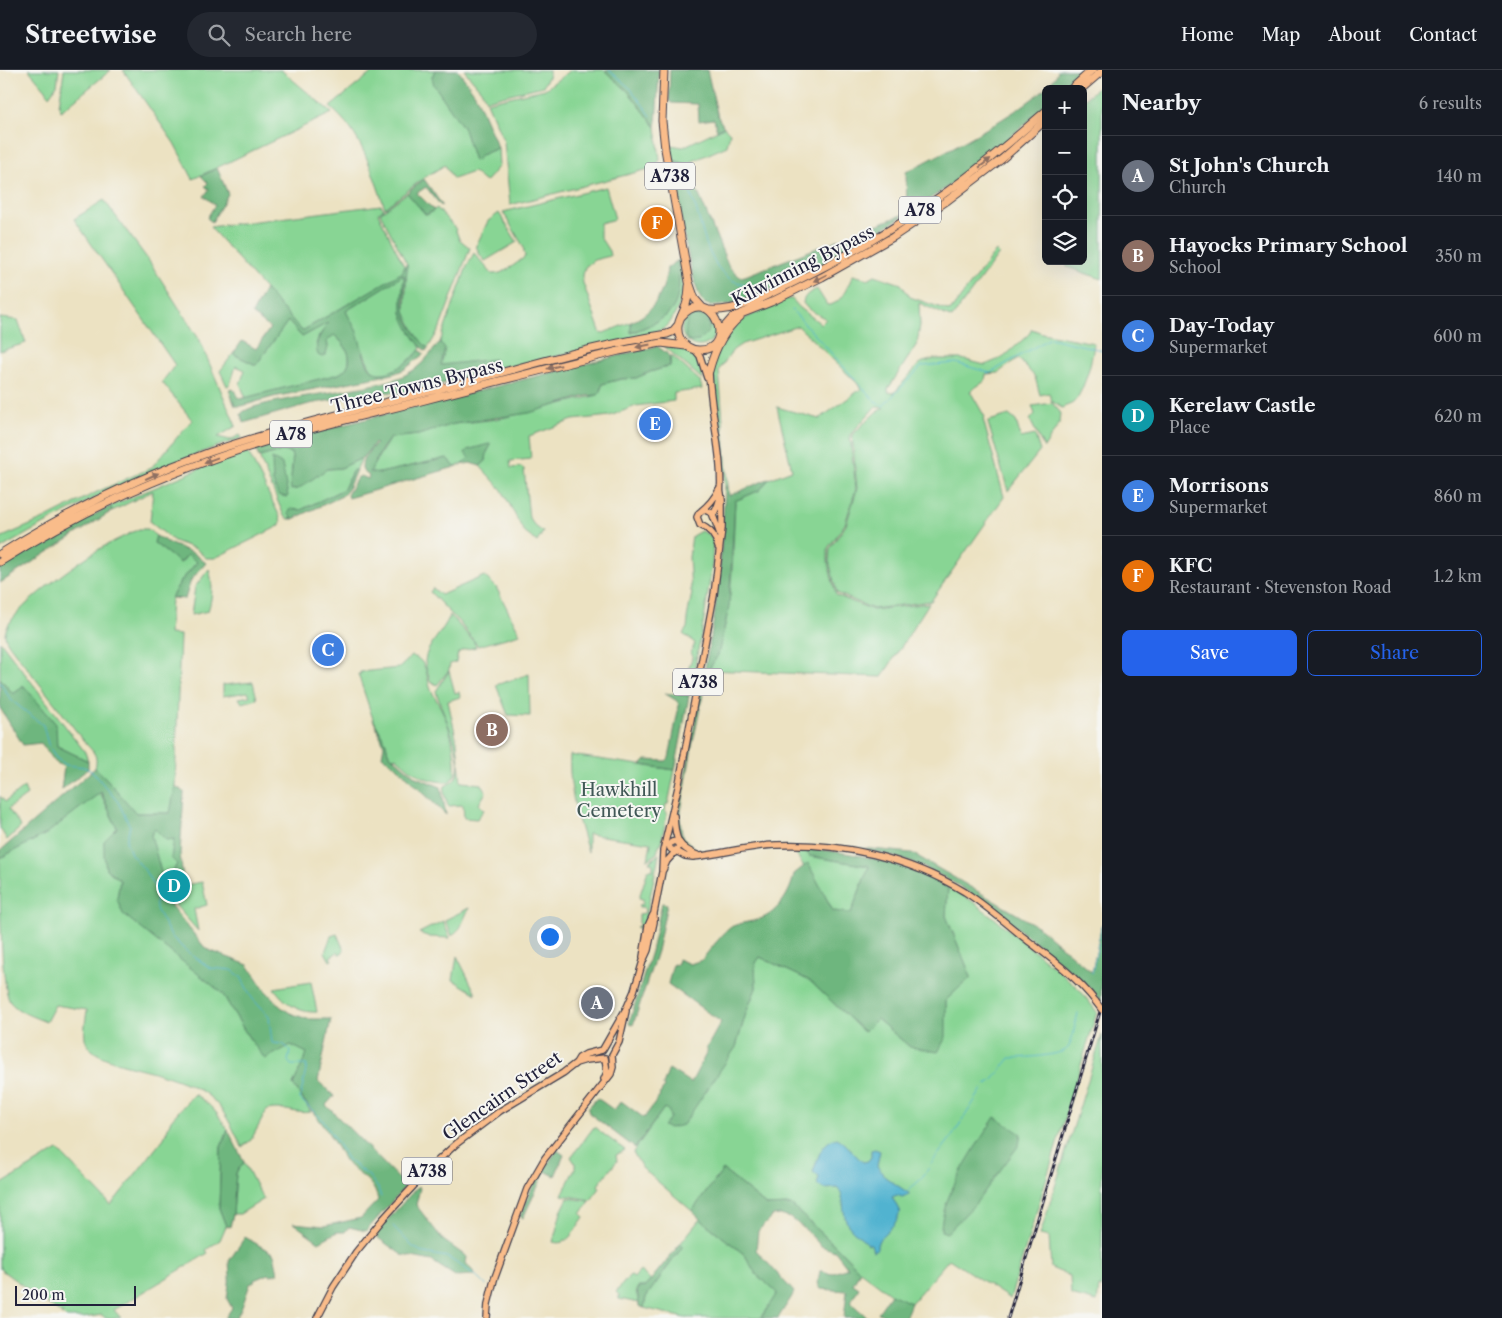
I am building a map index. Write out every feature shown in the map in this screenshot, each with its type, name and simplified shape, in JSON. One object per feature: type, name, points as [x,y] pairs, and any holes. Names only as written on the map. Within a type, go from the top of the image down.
[{"type":"highway","name":"A738","points":[[664,70],[662,121],[665,149],[689,282],[695,299],[706,309]]},
{"type":"highway","points":[[1075,85],[1092,70]]},
{"type":"highway","points":[[1086,85],[1102,70]]},
{"type":"highway","name":"Kilwinning Bypass","points":[[706,309],[723,310],[755,300],[837,260],[891,229],[938,198],[998,152],[1042,114]]},
{"type":"highway","name":"Kilwinning Bypass","points":[[718,336],[733,317],[822,277],[893,237],[1002,159],[1042,124]]},
{"type":"highway","name":"A738","points":[[681,317],[688,296],[689,282]]},
{"type":"highway","name":"A78","points":[[681,317],[690,309],[706,309]]},
{"type":"highway","points":[[706,309],[718,320],[718,336]]},
{"type":"highway","points":[[709,371],[714,354],[729,328],[748,311]]},
{"type":"highway","points":[[681,317],[678,325],[679,336],[686,346]]},
{"type":"highway","name":"Three Towns Bypass","points":[[0,554],[92,503],[155,474],[209,453],[268,434],[408,396],[599,348],[667,334],[678,325]]},
{"type":"highway","name":"A78","points":[[686,346],[695,350],[706,349],[718,336]]},
{"type":"highway","name":"Three Towns Bypass","points":[[0,562],[47,534],[134,491],[216,458],[268,441],[619,351],[664,343],[686,346]]},
{"type":"main road","name":"A738","points":[[672,847],[670,822],[710,618],[719,554],[718,527],[713,517],[719,501],[718,451],[709,385],[710,358],[718,336]]},
{"type":"main road","name":"A738","points":[[695,350],[702,360],[709,385]]},
{"type":"main road","points":[[719,554],[717,540],[705,526],[698,523],[697,517],[700,511],[705,510],[715,497],[720,487]]},
{"type":"main road","points":[[720,487],[722,500],[720,542]]},
{"type":"main road","points":[[705,510],[710,511],[713,517],[710,525],[705,526]]},
{"type":"main road","name":"A738","points":[[673,811],[678,844]]},
{"type":"main road","points":[[602,1084],[607,1072],[605,1058],[601,1054],[602,1049],[634,991],[648,950],[662,872],[666,836],[670,822]]},
{"type":"main road","points":[[672,847],[679,848],[678,844],[688,851],[702,856]]},
{"type":"main road","points":[[672,847],[689,857],[773,845],[802,845],[850,850],[904,863],[934,876],[984,905],[1076,980],[1102,1010]]},
{"type":"main road","points":[[662,860],[672,847]]},
{"type":"main road","points":[[662,872],[672,847]]},
{"type":"main road","points":[[487,1318],[488,1304],[495,1278],[531,1181],[545,1158],[612,1072],[613,1054],[619,1042],[627,1006]]},
{"type":"main road","points":[[602,1049],[609,1047],[613,1054]]},
{"type":"main road","name":"Glencairn Street","points":[[317,1318],[333,1287],[356,1252],[428,1170],[456,1144],[500,1112],[564,1073],[579,1058],[602,1049]]},
{"type":"main road","name":"A738","points":[[605,1058],[609,1058],[613,1054]]},
{"type":"main road","name":"Glencairn Street","points":[[576,1063],[605,1058]]},
{"type":"green space","points":[[29,70],[59,70],[57,85],[49,96],[46,90]]},
{"type":"green space","points":[[64,70],[111,70],[61,111],[59,106]]},
{"type":"green space","points":[[123,70],[281,70],[332,113],[193,179],[174,143]]},
{"type":"green space","points":[[375,70],[435,70],[432,77],[464,129],[474,160],[498,148],[499,166],[485,182],[473,172],[453,179],[445,165],[425,177],[385,208],[370,166],[358,140],[341,117],[330,107]]},
{"type":"green space","points":[[435,70],[458,70],[475,94],[498,148],[481,155],[474,161],[464,129],[434,85],[432,77]]},
{"type":"green space","points":[[464,70],[549,70],[549,75],[543,86],[486,100],[481,90]]},
{"type":"green space","points":[[571,70],[604,70],[628,91],[656,127],[660,160],[653,168],[510,205],[504,142],[487,102],[545,89]]},
{"type":"green space","points":[[604,70],[659,70],[656,127],[628,91]]},
{"type":"green space","points":[[670,70],[707,70],[718,117],[724,127],[717,130],[714,119],[699,121],[698,104],[671,103],[669,100]]},
{"type":"green space","points":[[1058,70],[1085,70],[1068,85],[1049,85]]},
{"type":"green space","points":[[1102,84],[1102,279],[1067,267],[1067,265],[1087,265],[1087,97]]},
{"type":"green space","points":[[1042,91],[1042,109],[959,179],[909,212],[832,259],[754,296],[724,305],[704,303],[699,296],[679,211],[673,160],[686,164],[729,267],[740,277],[907,213],[906,172],[991,126]]},
{"type":"green space","points":[[724,127],[730,133],[727,146],[686,164],[673,160],[671,145],[683,147]]},
{"type":"green space","points":[[217,168],[228,194],[212,222],[207,218],[215,205],[204,196],[209,190],[205,186],[208,183],[201,176]]},
{"type":"green space","points":[[424,179],[442,205],[426,187],[417,193],[434,210],[426,215],[407,193]]},
{"type":"green space","points":[[606,187],[615,219],[600,223],[600,237],[610,256],[594,260],[585,267],[582,280],[601,334],[631,322],[632,333],[664,317],[676,299],[677,261],[680,259],[683,281],[681,299],[675,314],[667,326],[649,334],[486,373],[494,364],[441,365],[440,342],[467,266],[474,253],[492,274],[505,271],[525,257],[523,246],[503,212]]},
{"type":"green space","points":[[407,193],[427,215],[437,208],[455,228],[459,239],[470,248],[439,330],[428,348],[422,344],[405,312],[407,264],[380,213]]},
{"type":"green space","points":[[104,200],[149,261],[199,339],[236,426],[218,437],[230,440],[240,435],[242,438],[179,461],[118,487],[59,516],[0,549],[0,538],[151,468],[192,420],[162,382],[175,365],[74,219]]},
{"type":"green space","points":[[381,205],[384,209],[378,213],[404,266],[403,272],[302,331],[210,227]]},
{"type":"green space","points":[[499,213],[517,242],[485,261],[476,246],[488,221]]},
{"type":"green space","points":[[996,251],[999,254],[952,318],[919,303],[920,325],[917,344],[888,389],[888,392],[894,393],[920,363],[934,359],[962,359],[985,365],[1004,357],[1032,329],[1042,333],[1094,343],[1087,374],[1077,398],[1073,403],[1062,408],[1051,401],[1049,393],[1040,395],[1035,377],[1018,358],[998,373],[986,374],[985,381],[970,391],[985,417],[983,419],[1004,497],[931,601],[873,609],[837,593],[829,561],[830,548],[846,525],[857,489],[852,435],[876,412],[884,408],[875,407],[850,435],[856,489],[845,524],[828,548],[828,562],[836,595],[873,610],[929,603],[882,677],[709,670],[724,632],[728,610],[731,588],[735,501],[760,490],[769,479],[792,470],[777,407],[819,419],[861,389],[798,326],[742,344],[733,350],[719,370],[728,486],[725,488],[723,446],[712,373],[717,352],[738,322],[784,299],[792,299],[821,324],[826,319],[808,309],[803,303],[806,296],[817,289],[827,305],[832,304],[840,299],[853,275],[868,279],[875,275],[901,284],[910,297],[950,311]]},
{"type":"green space","points":[[677,261],[679,284],[674,306],[670,312],[653,324],[631,333],[631,322],[652,307],[661,293],[667,268]]},
{"type":"green space","points":[[407,264],[405,311],[414,331],[428,348],[426,351],[415,338],[403,315],[404,275],[346,311],[357,332],[367,363],[373,371],[385,373],[391,371],[405,363],[420,350],[424,354],[405,369],[393,374],[235,406],[229,390],[233,389],[240,399],[339,374],[348,365],[349,359],[346,349],[334,335],[327,341],[326,355],[322,357],[318,355],[317,342],[328,323],[302,337],[288,321],[256,365],[233,354],[242,341],[256,349],[270,328],[252,314],[265,289],[302,331],[403,272],[404,266]]},
{"type":"green space","points":[[404,275],[402,313],[421,348],[412,359],[401,367],[388,372],[374,373],[346,311]]},
{"type":"green space","points":[[699,312],[711,317],[716,329],[711,341],[699,346],[687,341],[682,329],[687,317]]},
{"type":"green space","points":[[692,315],[702,317],[709,323],[709,331],[699,341],[690,342],[686,338],[686,329],[687,322]]},
{"type":"green space","points":[[0,318],[18,320],[26,343],[0,351]]},
{"type":"green space","points":[[288,321],[302,337],[329,322],[316,344],[328,347],[327,341],[334,335],[339,339],[346,349],[349,359],[345,370],[339,374],[246,398],[240,384],[245,370],[236,366],[230,385],[227,386],[220,371],[233,354],[256,365]]},
{"type":"green space","points":[[440,342],[445,349],[441,365],[494,359],[494,364],[486,373],[406,393],[380,392],[309,404],[243,423],[241,414],[250,408],[268,403],[371,385],[407,374],[421,364]]},
{"type":"green space","points":[[657,346],[669,355],[670,366],[636,378],[621,379],[602,384],[601,392],[598,395],[586,396],[529,413],[454,424],[418,435],[390,438],[370,472],[380,473],[447,458],[455,467],[348,498],[347,495],[357,478],[361,476],[368,479],[369,476],[363,471],[362,464],[365,456],[375,443],[362,458],[341,468],[327,469],[298,489],[291,490],[291,453],[282,451],[259,457],[255,449],[315,432]]},
{"type":"green space","points":[[664,346],[688,350],[692,353],[699,362],[703,380]]},
{"type":"green space","points":[[671,355],[700,381],[702,389],[674,393],[674,401],[636,406],[610,416],[573,420],[529,436],[531,459],[510,461],[511,468],[521,467],[524,469],[529,518],[543,532],[537,542],[524,532],[502,490],[480,466],[486,461],[487,452],[490,447],[466,453],[470,458],[466,463],[455,467],[447,458],[380,473],[369,472],[390,438],[418,435],[454,424],[498,419],[598,395],[602,384],[621,379],[636,378],[670,366]]},
{"type":"green space","points":[[1052,403],[1060,412],[1059,424],[1044,448],[1030,420],[1035,414],[1032,406]]},
{"type":"green space","points":[[1009,415],[1016,421],[1021,438],[1035,435],[1040,451],[1008,491],[988,423],[989,421]]},
{"type":"green space","points":[[491,445],[487,452],[486,461],[480,466],[470,463],[461,465],[469,458],[465,453],[467,450]]},
{"type":"green space","points":[[282,451],[291,453],[293,460],[291,472],[341,468],[362,458],[356,470],[351,473],[344,489],[301,510],[290,518],[293,519],[289,519],[284,516],[259,457]]},
{"type":"green space","points":[[248,452],[281,522],[279,526],[215,558],[206,558],[196,549],[174,541],[150,522],[153,491],[112,511],[111,506],[206,466]]},
{"type":"green space","points":[[272,459],[282,464],[287,497],[278,495],[273,482]]},
{"type":"green space","points":[[353,470],[356,470],[347,491],[342,496],[293,519],[288,514],[290,509],[301,510],[344,489]]},
{"type":"green space","points":[[770,478],[760,490],[735,501],[729,607],[718,655],[708,671],[680,818],[682,834],[686,840],[698,851],[704,851],[704,853],[697,852],[687,847],[681,838],[677,820],[714,619],[720,566],[725,488],[728,486],[729,496]]},
{"type":"green space","points":[[111,506],[112,511],[0,583],[0,568],[41,542]]},
{"type":"green space","points":[[139,529],[148,529],[156,536],[154,543],[181,563],[188,554],[197,562],[180,582],[171,598],[169,634],[180,635],[175,786],[171,813],[135,813],[95,768],[96,758],[94,753],[11,648],[5,636],[9,624],[18,613],[46,587],[101,548]]},
{"type":"green space","points":[[701,531],[710,535],[713,541],[712,565],[704,620],[689,696],[676,694],[678,683],[685,679],[684,675],[693,656],[691,653],[695,643],[683,634],[687,628],[692,593],[689,557],[692,536]]},
{"type":"green space","points":[[156,536],[193,553],[206,563],[191,580],[185,599],[171,598],[180,582],[197,562],[188,555],[180,563],[154,543]]},
{"type":"green space","points":[[209,569],[212,590],[208,611],[191,615],[195,587]]},
{"type":"green space","points":[[484,576],[496,587],[520,634],[478,646],[459,622],[430,592],[433,588],[441,595]]},
{"type":"green space","points":[[450,615],[474,642],[476,647],[458,653],[456,662],[450,664],[449,670],[437,685],[430,681],[425,661],[426,655]]},
{"type":"green space","points":[[0,641],[85,752],[88,761],[57,746],[24,686],[13,694],[0,678]]},
{"type":"green space","points":[[412,656],[424,665],[431,690],[445,716],[450,732],[454,749],[455,775],[449,782],[440,782],[420,776],[388,753],[386,743],[373,719],[358,674],[361,674],[360,672],[399,668]]},
{"type":"green space","points":[[449,671],[455,693],[459,692],[460,697],[448,701],[457,742],[461,782],[482,784],[486,792],[479,804],[484,810],[477,819],[464,818],[463,805],[448,806],[444,792],[445,786],[455,779],[458,771],[456,748],[436,691]]},
{"type":"green space","points":[[529,674],[530,716],[508,715],[496,685]]},
{"type":"green space","points":[[0,678],[13,694],[24,686],[56,724],[57,746],[88,761],[88,769],[61,790],[64,767],[55,762],[41,743],[23,745],[0,708]]},
{"type":"green space","points":[[253,682],[257,699],[242,703],[239,698],[250,696],[248,692],[223,696],[223,685]]},
{"type":"green space","points":[[664,693],[689,696],[675,770],[641,765],[646,760],[666,761],[669,758],[679,705],[677,701]]},
{"type":"green space","points":[[373,719],[386,743],[388,753],[416,777],[441,787],[446,815],[397,767],[382,756],[384,745]]},
{"type":"green space","name":"Hawkhill Cemetery","points":[[570,755],[675,770],[668,804],[666,804],[665,810],[667,813],[661,844],[657,853],[648,860],[651,843],[588,834],[588,852],[572,792]]},
{"type":"green space","points":[[95,768],[136,813],[170,813],[175,786],[184,792],[180,854],[183,878],[178,878],[177,874],[166,876],[167,873],[173,871],[177,864],[171,858],[174,839],[166,840],[155,829],[151,835],[164,883],[158,890],[206,949],[248,965],[264,989],[281,1007],[290,1013],[307,1019],[331,1019],[318,1081],[334,1096],[326,1105],[406,1186],[366,1231],[349,1227],[345,1232],[337,1232],[319,1242],[293,1223],[324,1226],[361,1218],[378,1200],[372,1186],[344,1159],[324,1127],[293,1085],[307,1053],[291,1045],[265,1059],[249,1038],[222,993],[123,914],[117,899],[120,880],[106,869],[104,855],[104,841],[117,828],[101,792],[46,834],[0,858],[0,851]]},
{"type":"green space","points":[[24,787],[27,795],[8,809],[21,827],[7,840],[0,828],[0,796],[5,802]]},
{"type":"green space","points":[[100,792],[117,828],[104,841],[106,869],[120,880],[117,899],[153,937],[222,993],[249,1038],[291,1045],[308,1053],[293,1085],[311,1112],[305,1113],[279,1109],[267,1110],[251,1140],[242,1147],[218,1105],[201,1090],[169,1077],[108,1059],[92,1050],[87,1044],[85,1036],[87,1010],[55,1005],[46,1022],[13,1006],[10,1002],[2,956],[0,858],[46,834]]},
{"type":"green space","points":[[155,829],[174,839],[177,864],[173,871],[167,873],[164,883],[168,896],[180,896],[185,891],[185,885],[202,882],[207,905],[194,909],[198,931],[163,891],[158,889],[151,835]]},
{"type":"green space","points":[[852,847],[912,853],[1037,926],[1092,972],[1102,924],[1101,1001],[1065,966],[1009,921],[959,886],[923,867],[904,860]]},
{"type":"green space","points":[[801,848],[806,848],[809,856],[869,866],[851,913],[833,911],[808,864],[804,867],[796,854],[801,853]]},
{"type":"green space","points":[[806,848],[879,860],[913,871],[948,887],[946,916],[971,977],[946,1000],[946,1037],[938,1052],[910,1047],[877,1019],[864,1032],[810,981],[760,957],[755,964],[756,988],[736,1047],[683,1125],[670,1128],[663,1126],[670,1118],[669,1111],[664,1108],[635,1148],[589,1113],[588,1108],[597,1098],[614,1110],[621,1101],[644,1118],[660,1096],[669,1069],[691,1083],[708,1050],[706,1049],[721,1022],[668,984],[673,964],[677,965],[678,959],[690,964],[702,960],[730,928],[767,916],[778,907],[787,895],[794,874],[808,863],[833,911],[851,913],[869,866],[809,856]]},
{"type":"green space","points":[[659,854],[644,926],[636,927],[639,926],[639,914],[645,913],[644,907],[639,907],[639,905],[643,904],[643,899],[639,898],[648,870],[653,870],[653,864],[649,862]]},
{"type":"green space","points":[[948,887],[969,899],[993,917],[1059,971],[1080,990],[1097,1012],[1010,1299],[949,1259],[911,1303],[893,1296],[860,1271],[791,1205],[767,1206],[723,1170],[692,1211],[642,1168],[633,1152],[683,1081],[702,1095],[736,1047],[756,988],[755,964],[760,957],[810,981],[864,1032],[877,1019],[910,1047],[945,1037],[946,1000],[971,977],[946,916]]},
{"type":"green space","points":[[662,903],[667,904],[657,951],[633,1025],[629,1024],[651,951]]},
{"type":"green space","points":[[469,908],[460,928],[452,936],[445,920]]},
{"type":"green space","points":[[443,921],[450,938],[430,937],[419,933]]},
{"type":"green space","points":[[337,934],[344,950],[340,955],[338,952],[330,957],[332,960],[330,961],[325,952],[331,936]]},
{"type":"green space","points":[[457,956],[476,994],[453,980]]},
{"type":"green space","points":[[311,982],[317,1012],[298,1009],[283,998],[274,988]]},
{"type":"green space","points":[[1102,1035],[1102,1288],[1099,1287],[1097,1302],[1071,1295],[1070,1276],[1051,1268],[1049,1237],[1040,1235]]},
{"type":"green space","points":[[194,1094],[214,1110],[228,1130],[221,1147],[219,1208],[226,1226],[220,1240],[206,1250],[208,1253],[114,1310],[121,1318],[105,1318],[102,1315],[67,1318],[0,1269],[0,1185],[58,1150],[111,1205],[164,1138],[171,1120]]},
{"type":"green space","points":[[995,1117],[1021,1134],[1019,1145],[976,1203],[947,1233],[941,1231],[947,1202],[953,1187]]},
{"type":"green space","points":[[594,1127],[625,1150],[616,1155],[617,1161],[598,1185],[600,1188],[591,1200],[562,1195],[575,1168],[575,1163],[571,1157]]},
{"type":"green space","points":[[228,1130],[244,1162],[236,1173],[233,1214],[230,1227],[226,1226],[219,1208],[221,1147]]},
{"type":"green space","points":[[557,1150],[564,1155],[555,1176],[545,1171],[523,1218],[520,1216],[532,1188]]},
{"type":"green space","points":[[244,1162],[264,1199],[240,1214],[233,1214],[236,1173]]},
{"type":"green space","points":[[723,1170],[767,1206],[791,1205],[840,1250],[860,1271],[853,1284],[859,1288],[850,1302],[868,1318],[844,1318],[847,1291],[821,1289],[819,1287],[820,1271],[831,1274],[848,1268],[835,1251],[821,1246],[791,1218],[780,1215],[773,1216],[758,1231],[756,1250],[794,1292],[778,1318],[761,1318],[777,1293],[756,1274],[745,1255],[692,1211]]},
{"type":"green space","points":[[418,1186],[420,1188],[416,1205],[443,1240],[467,1257],[466,1263],[476,1275],[455,1276],[432,1261],[402,1255],[374,1235]]},
{"type":"green space","points":[[568,1198],[590,1201],[581,1214],[584,1217],[571,1236],[563,1242],[553,1242],[561,1212]]},
{"type":"green space","points":[[700,1219],[745,1255],[756,1274],[778,1293],[760,1318],[685,1318],[644,1308],[646,1297],[683,1246],[680,1244]]},
{"type":"green space","points":[[245,1237],[274,1254],[278,1273],[268,1274],[254,1280],[250,1284],[236,1318],[225,1318],[232,1308],[227,1299],[230,1276],[229,1261]]},
{"type":"green space","points":[[680,1244],[683,1246],[646,1297],[644,1308],[639,1306],[637,1288],[645,1287]]},
{"type":"green space","points":[[640,1271],[651,1280],[645,1287],[638,1287],[636,1291],[639,1303],[619,1299],[619,1295],[616,1292],[630,1275],[634,1278]]},
{"type":"green space","points":[[891,1294],[911,1303],[905,1318],[893,1318],[878,1313]]},
{"type":"water","points":[[837,1138],[863,1162],[868,1161],[871,1157],[871,1150],[880,1151],[877,1166],[885,1177],[910,1194],[902,1197],[897,1195],[892,1197],[900,1212],[895,1223],[878,1241],[877,1249],[873,1251],[871,1244],[868,1244],[848,1225],[840,1191],[837,1188],[825,1189],[817,1185],[819,1177],[813,1172],[819,1156],[827,1143]]},
{"type":"waterway","points":[[609,70],[631,89],[651,116]]},
{"type":"waterway","points":[[679,167],[697,212],[710,254],[715,263],[733,281],[762,288]]},
{"type":"waterway","points":[[792,310],[874,400],[883,406],[922,366],[956,363],[990,373],[1050,338],[1102,350]]},
{"type":"waterway","points":[[0,682],[11,700],[43,725],[48,744],[56,758],[66,765],[84,767],[93,772],[118,802],[130,826],[126,841],[131,854],[144,869],[155,888],[156,909],[171,936],[185,950],[210,968],[232,970],[241,977],[252,998],[269,1017],[272,1043],[283,1044],[290,1050],[288,1061],[291,1065],[307,1065],[300,1099],[323,1120],[348,1160],[369,1176],[378,1188],[381,1197]]},
{"type":"waterway","points":[[1092,973],[1102,924]]},
{"type":"waterway","points":[[986,1084],[992,1081],[1010,1058],[1050,1055],[1068,1048],[1073,1036],[1078,1013]]},
{"type":"waterway","points":[[931,1164],[953,1135],[982,1089]]},
{"type":"waterway","points":[[907,1191],[919,1181],[929,1168]]},
{"type":"waterway","points":[[393,1226],[413,1247],[424,1253],[447,1257],[474,1274],[486,1285]]},
{"type":"railway","points":[[1008,1318],[1102,1005]]},
{"type":"place","name":"KFC","points":[[657,223]]},
{"type":"place","name":"Morrisons","points":[[655,424]]},
{"type":"place","name":"Day-Today","points":[[328,650]]},
{"type":"place","name":"Hayocks Primary School","points":[[492,730]]},
{"type":"place","name":"Kerelaw Castle","points":[[174,886]]},
{"type":"place","name":"St John's Church","points":[[597,1003]]}]
